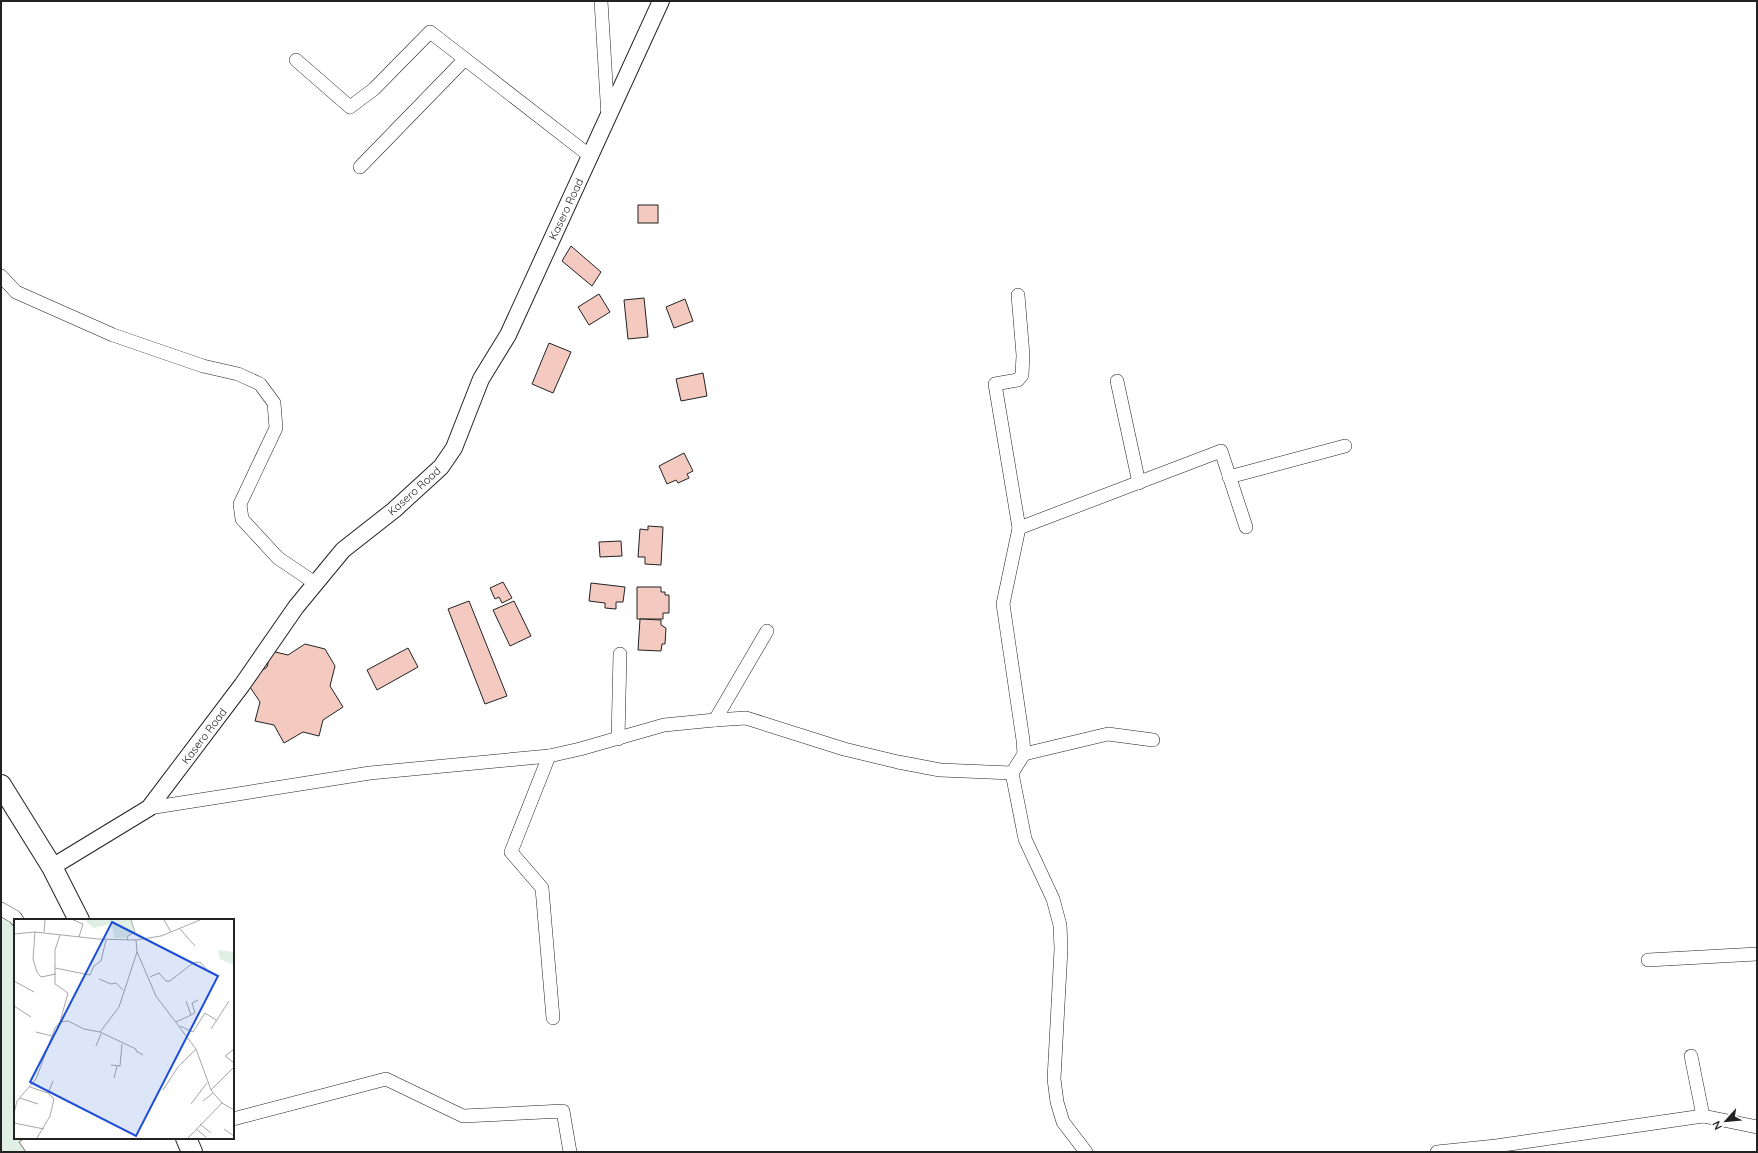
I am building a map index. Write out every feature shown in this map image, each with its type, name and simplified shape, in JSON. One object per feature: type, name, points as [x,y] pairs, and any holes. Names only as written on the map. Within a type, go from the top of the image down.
[{"type":"main road","points":[[1,785],[52,867],[78,919]]},
{"type":"main road","points":[[186,1139],[192,1152]]},
{"type":"street","points":[[602,1],[608,117]]},
{"type":"street","name":"Kasero Road","points":[[52,867],[149,808],[242,685],[296,607],[343,550],[394,510],[441,467],[454,448],[481,379],[508,335],[661,1]]},
{"type":"street","points":[[296,60],[350,107],[374,88],[430,32],[590,156]]},
{"type":"street","points":[[360,167],[465,59]]},
{"type":"street","points":[[1,276],[16,292],[114,335],[203,366],[238,374],[260,384],[274,403],[276,428],[240,504],[242,519],[278,558],[315,583]]},
{"type":"street","points":[[1018,295],[1023,355],[1022,375],[1018,380],[995,384],[1019,528],[1003,604],[1024,740],[1024,754],[1012,773],[1025,839],[1054,899],[1060,925],[1061,949],[1054,1079],[1057,1102],[1063,1122],[1086,1152]]},
{"type":"street","points":[[1117,381],[1138,483]]},
{"type":"street","points":[[1229,477],[1345,446]]},
{"type":"street","points":[[1019,528],[1220,451],[1246,527]]},
{"type":"street","points":[[715,720],[767,631]]},
{"type":"street","points":[[618,739],[620,654]]},
{"type":"street","points":[[149,808],[370,773],[549,756],[664,726],[746,718],[844,749],[898,762],[940,770],[1012,773]]},
{"type":"street","points":[[1024,754],[1108,734],[1153,740]]},
{"type":"street","points":[[549,756],[511,852],[542,888],[553,1018]]},
{"type":"street","points":[[1,909],[16,919]]},
{"type":"street","points":[[1648,960],[1757,954]]},
{"type":"street","points":[[1691,1056],[1703,1116]]},
{"type":"street","points":[[234,1119],[386,1079],[463,1116],[564,1111],[570,1152]]},
{"type":"street","points":[[1437,1152],[1496,1146],[1703,1116],[1757,1127]]},
{"type":"green space","points":[[1,915],[14,920],[14,1139],[24,1139],[19,1142],[26,1152],[1,1152]]},
{"type":"building","points":[[638,205],[658,205],[658,223],[638,223]]},
{"type":"building","points":[[571,246],[601,272],[592,286],[562,261]]},
{"type":"building","points":[[599,294],[610,312],[589,325],[578,307]]},
{"type":"building","points":[[644,298],[648,337],[628,339],[624,300]]},
{"type":"building","points":[[685,299],[693,321],[674,328],[666,307]]},
{"type":"building","points":[[549,343],[571,352],[553,393],[532,384]]},
{"type":"building","points":[[703,373],[707,396],[681,401],[676,379]]},
{"type":"building","points":[[684,453],[693,471],[687,474],[689,478],[678,483],[676,480],[667,484],[659,466]]},
{"type":"building","points":[[648,526],[663,527],[661,565],[645,564],[645,557],[638,557],[640,529],[648,530]]},
{"type":"building","points":[[621,541],[622,556],[600,557],[599,542]]},
{"type":"building","points":[[503,582],[512,598],[502,603],[499,597],[495,599],[490,588]]},
{"type":"building","points":[[591,583],[625,587],[623,602],[616,602],[616,609],[605,608],[605,603],[589,601]]},
{"type":"building","points":[[637,587],[661,587],[661,592],[665,592],[665,595],[669,595],[669,613],[663,613],[663,619],[637,619]]},
{"type":"building","points":[[469,601],[507,696],[485,704],[448,609]]},
{"type":"building","points":[[514,601],[531,636],[510,646],[493,610]]},
{"type":"building","points":[[640,619],[661,620],[661,625],[666,628],[665,644],[662,644],[661,651],[638,650]]},
{"type":"building","points":[[305,644],[325,649],[335,666],[330,686],[343,707],[323,720],[319,736],[303,732],[284,743],[274,725],[255,721],[260,702],[250,687],[260,672],[267,667],[271,651],[288,655]]},
{"type":"building","points":[[408,648],[418,667],[377,690],[367,670]]}]
